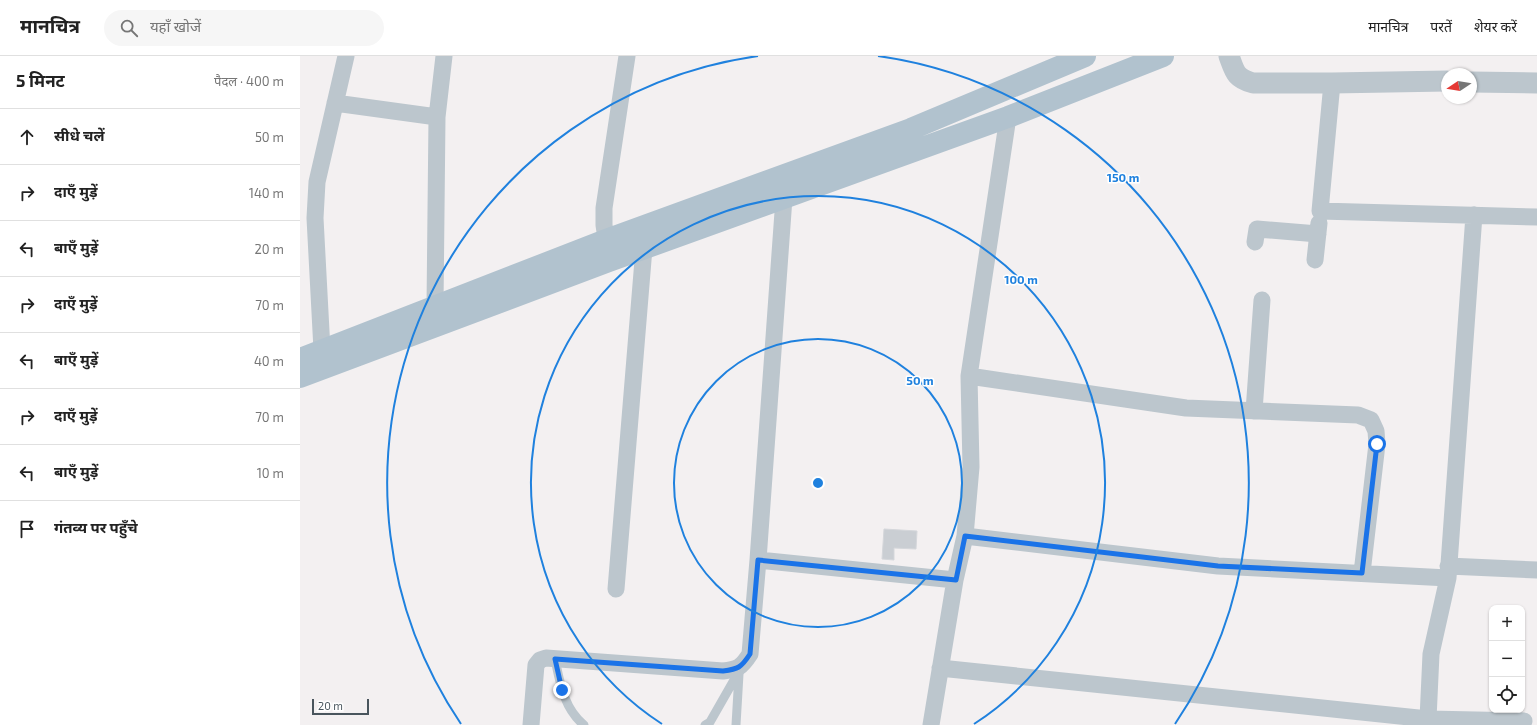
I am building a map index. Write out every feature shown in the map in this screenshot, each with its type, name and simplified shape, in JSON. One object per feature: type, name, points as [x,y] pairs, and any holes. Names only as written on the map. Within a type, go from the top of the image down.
[{"type":"main road","points":[[300,359],[606,240],[911,129],[1062,61],[1085,56]]},
{"type":"main road","points":[[300,377],[644,248],[1008,117],[1163,56]]},
{"type":"street","points":[[322,350],[315,200],[317,182],[346,56]]},
{"type":"street","points":[[435,306],[437,117],[444,56]]},
{"type":"street","points":[[609,261],[604,208],[627,56]]},
{"type":"street","points":[[1230,56],[1235,74],[1243,80],[1253,83],[1441,81]]},
{"type":"street","points":[[1477,82],[1537,83]]},
{"type":"street","points":[[1315,260],[1332,83]]},
{"type":"street","points":[[335,103],[437,117]]},
{"type":"street","points":[[931,725],[940,668],[965,536],[971,467],[969,376],[1008,117]]},
{"type":"street","points":[[531,725],[536,665],[540,660],[546,658],[723,671],[741,669],[750,654],[784,198]]},
{"type":"street","points":[[1320,211],[1537,217]]},
{"type":"street","points":[[1428,719],[1432,654],[1448,572],[1474,215]]},
{"type":"street","points":[[1256,242],[1257,229],[1318,234]]},
{"type":"street","points":[[616,589],[644,248]]},
{"type":"street","points":[[1254,411],[1262,300]]},
{"type":"street","points":[[969,376],[1186,408],[1358,415],[1371,420],[1376,431],[1377,444],[1362,573]]},
{"type":"street","points":[[965,536],[1218,566],[1362,573],[1537,570]]},
{"type":"street","points":[[758,560],[956,580]]},
{"type":"street","points":[[940,668],[1428,719],[1524,721]]},
{"type":"lane","points":[[555,659],[562,690],[575,718],[584,725]]},
{"type":"lane","points":[[705,725],[710,722],[741,669]]},
{"type":"lane","points":[[736,725],[741,669]]},
{"type":"building","points":[[884,529],[917,531],[916,549],[894,548],[894,560],[882,559]]},
{"type":"route","points":[[562,690],[555,659],[723,671],[736,669],[743,665],[750,654],[758,560],[956,580],[965,536],[1218,566],[1362,573],[1377,444]]}]
